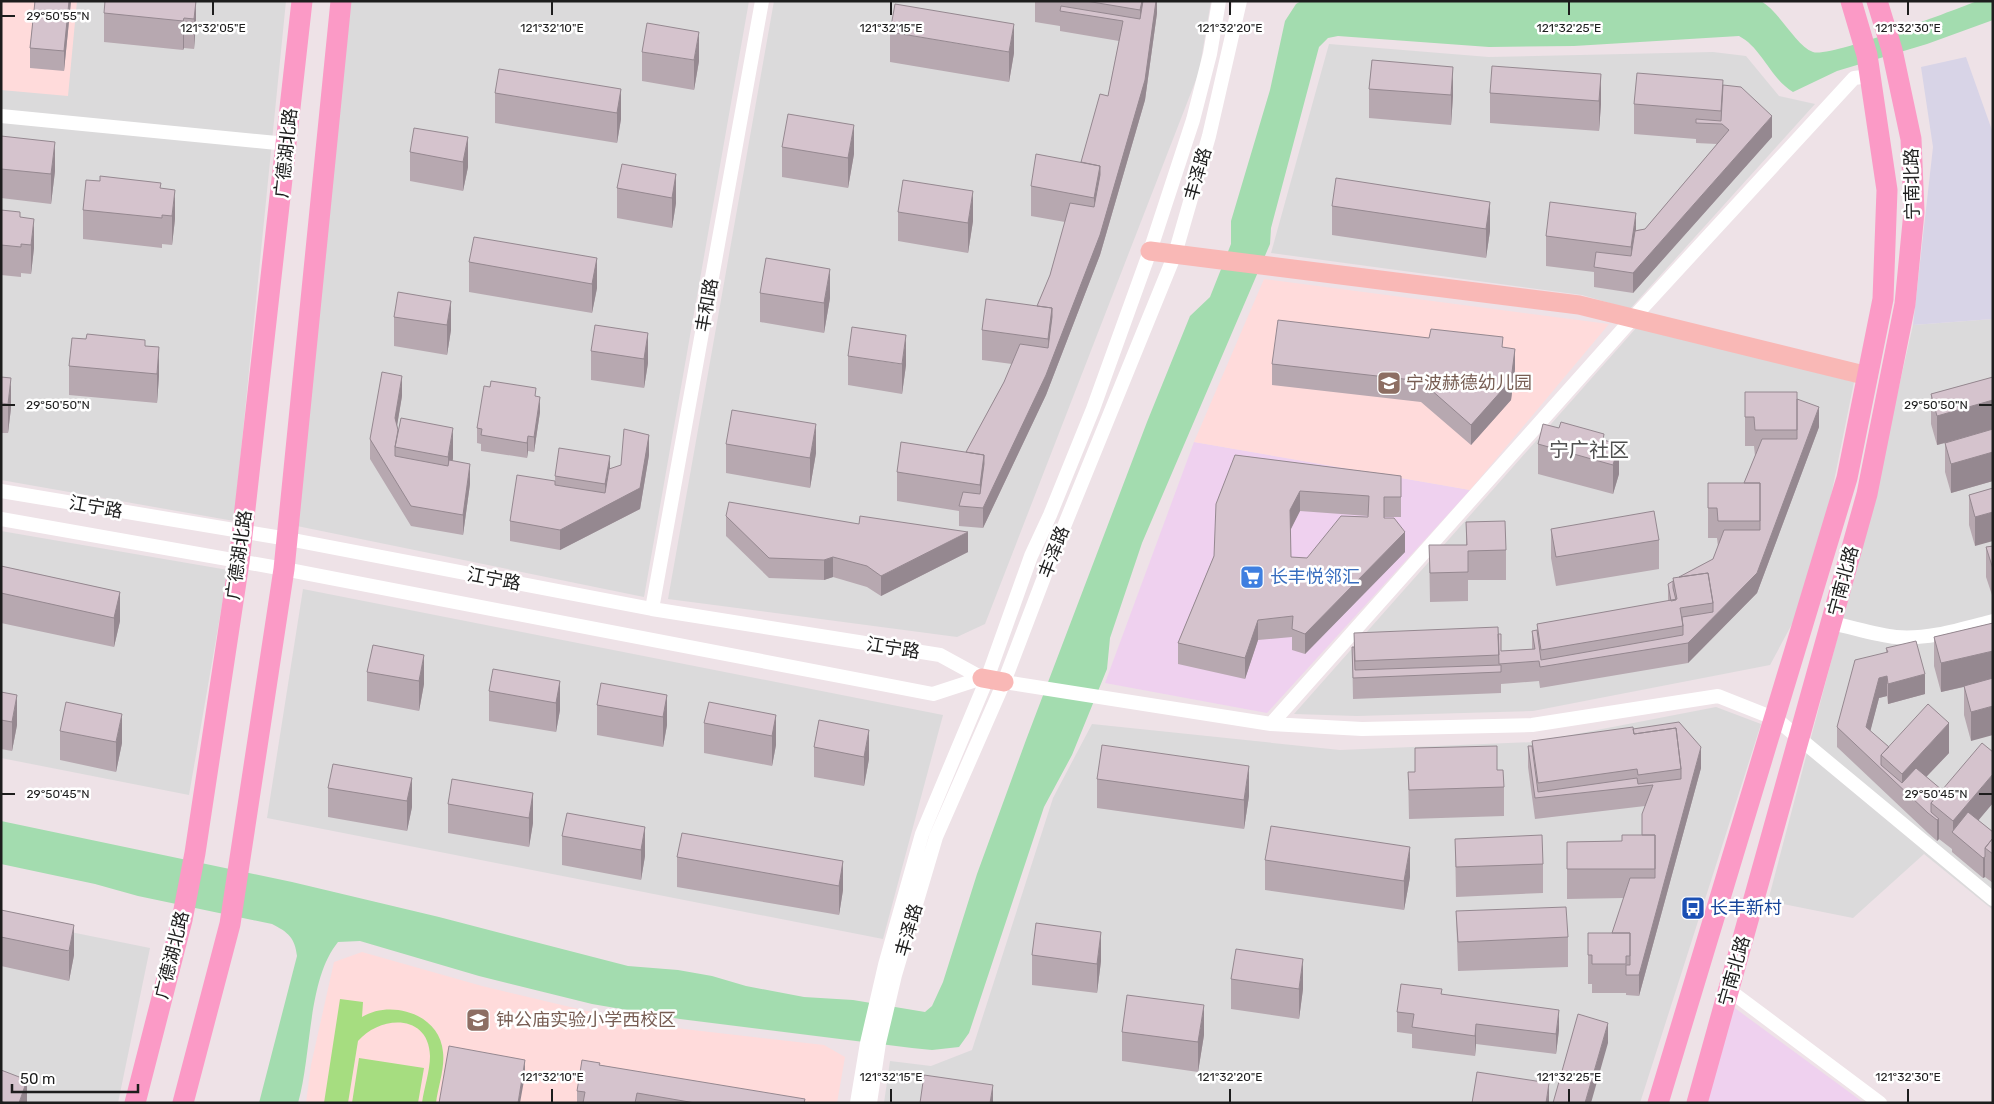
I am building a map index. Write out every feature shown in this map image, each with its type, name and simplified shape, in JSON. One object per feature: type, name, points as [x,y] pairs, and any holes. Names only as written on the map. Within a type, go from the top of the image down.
[{"type":"main road","name":"广德湖北路","points":[[135,1103],[182,920],[195,853],[243,533],[302,1]]},
{"type":"main road","points":[[183,1103],[230,924],[284,569],[341,1]]},
{"type":"main road","name":"宁南北路","points":[[1658,1103],[1848,478],[1883,299],[1886,190],[1867,55],[1851,1]]},
{"type":"main road","name":"宁南北路","points":[[1697,1103],[1867,494],[1905,304],[1914,212],[1911,139],[1892,50],[1880,10]]},
{"type":"street","name":"丰和路","points":[[652,609],[762,1]]},
{"type":"street","name":"丰泽路","points":[[857,1103],[873,1043],[891,994],[936,837],[991,680],[1031,556],[1050,515],[1093,408],[1150,251],[1193,120],[1210,54],[1218,1]]},
{"type":"street","name":"丰泽路","points":[[870,1103],[873,1043],[885,965],[922,834],[991,680],[1054,551],[1175,254],[1209,136],[1240,1]]},
{"type":"street","points":[[1271,724],[1633,318],[1854,78],[1870,76]]},
{"type":"street","points":[[1,116],[287,144]]},
{"type":"street","points":[[1150,251],[1579,305],[1868,376]]},
{"type":"street","name":"江宁路","points":[[1,490],[243,533],[288,539],[652,609],[940,655],[991,680]]},
{"type":"street","name":"江宁路","points":[[1,519],[284,569],[933,694],[991,680]]},
{"type":"street","points":[[1831,623],[1895,637],[1910,637],[1966,628],[1993,621]]},
{"type":"street","points":[[991,680],[1030,685],[1114,701],[1271,724],[1362,729],[1532,725],[1718,696],[1776,719],[1993,898]]},
{"type":"street","points":[[1729,990],[1880,1103]]},
{"type":"shaded area","points":[[1,1],[286,1],[234,521],[1,480]]},
{"type":"shaded area","points":[[1,1],[77,1],[68,96],[1,90]]},
{"type":"shaded area","points":[[351,1],[749,1],[644,597],[297,526]]},
{"type":"shaded area","points":[[774,1],[1211,1],[1199,72],[985,624],[957,637],[668,599]]},
{"type":"shaded area","points":[[1301,1],[1761,1],[1775,13],[1800,43],[1813,52],[1824,52],[1866,41],[1977,1],[1993,1],[1993,20],[1927,44],[1837,71],[1793,92],[1778,79],[1754,48],[1739,36],[1574,46],[1489,47],[1338,36],[1328,38],[1319,47],[1271,228],[1270,244],[1142,543],[1110,638],[1107,669],[1072,755],[1044,807],[969,1033],[959,1047],[932,1050],[912,1048],[680,1019],[592,1004],[479,976],[360,941],[338,942],[328,958],[315,997],[306,1063],[298,1103],[259,1103],[297,956],[290,936],[272,924],[138,896],[95,884],[1,864],[1,821],[292,882],[439,917],[628,966],[678,970],[804,997],[853,1000],[925,1012],[932,1006],[943,982],[977,874],[1147,422],[1190,316],[1210,297],[1231,244],[1231,221],[1270,90],[1285,21],[1296,4]]},
{"type":"shaded area","points":[[1329,44],[1489,57],[1713,52],[1746,56],[1779,96],[1815,104],[1630,309],[1582,295],[1271,253]]},
{"type":"shaded area","points":[[1966,57],[1993,133],[1993,319],[1913,325],[1933,147],[1921,67]]},
{"type":"shaded area","name":"宁波赫德幼儿园","points":[[1264,279],[1609,324],[1470,490],[1194,442]]},
{"type":"shaded area","points":[[1993,319],[1993,910],[1924,854],[1853,918],[1768,901],[1870,514],[1913,325]]},
{"type":"shaded area","points":[[1637,327],[1854,382],[1829,506],[1799,611],[1770,665],[1533,711],[1357,716],[1294,714]]},
{"type":"shaded area","points":[[1194,442],[1470,490],[1267,713],[1105,683]]},
{"type":"shaded area","points":[[1,531],[228,570],[189,795],[1,758]]},
{"type":"shaded area","points":[[303,589],[943,715],[883,939],[267,818]]},
{"type":"shaded area","points":[[1716,707],[1761,724],[1640,1103],[884,1103],[890,1061],[931,1066],[972,1050],[1053,798],[1092,724],[1340,750],[1535,742]]},
{"type":"shaded area","points":[[1,918],[150,948],[118,1103],[1,1103]]},
{"type":"shaded area","name":"钟公庙实验小学西校区","points":[[362,952],[482,986],[587,1011],[684,1029],[824,1045],[845,1057],[837,1103],[306,1103],[311,1065],[334,962]]},
{"type":"shaded area","points":[[340,999],[363,1002],[362,1017],[374,1012],[400,1010],[424,1019],[433,1028],[440,1039],[443,1052],[442,1071],[436,1103],[422,1103],[430,1062],[428,1042],[421,1032],[413,1026],[402,1023],[390,1023],[378,1026],[367,1032],[358,1041],[348,1103],[324,1103]]},
{"type":"shaded area","points":[[1732,1006],[1864,1103],[1707,1103]]},
{"type":"shaded area","points":[[359,1058],[424,1068],[418,1103],[352,1103]]},
{"type":"building","points":[[35,1],[69,1],[64,51],[30,48]]},
{"type":"building","points":[[105,1],[196,1],[194,19],[184,18],[183,21],[104,13]]},
{"type":"building","points":[[1086,1],[1142,1],[1140,10]]},
{"type":"building","points":[[1143,1],[1156,1],[1145,80],[1100,235],[1046,375],[983,508],[959,506],[963,492],[980,494],[984,455],[966,452],[1004,382],[1020,344],[1048,348],[1052,308],[1037,306],[1050,275],[1070,203],[1094,207],[1100,166],[1081,162],[1100,94],[1108,96],[1123,21],[1060,11],[1061,6],[1140,19]]},
{"type":"building","points":[[895,4],[1014,24],[1009,52],[890,32]]},
{"type":"building","points":[[647,23],[699,32],[694,60],[642,52]]},
{"type":"building","points":[[1372,60],[1453,67],[1451,95],[1369,89]]},
{"type":"building","points":[[1492,66],[1601,74],[1599,101],[1490,93]]},
{"type":"building","points":[[499,69],[621,89],[617,113],[495,93]]},
{"type":"building","points":[[1637,73],[1723,80],[1721,111],[1634,104]]},
{"type":"building","points":[[1723,85],[1741,87],[1772,116],[1633,273],[1594,267],[1596,252],[1631,256],[1635,231],[1645,229],[1729,130],[1722,124],[1696,123],[1696,119],[1721,121]]},
{"type":"building","points":[[788,114],[854,125],[848,158],[782,147]]},
{"type":"building","points":[[414,128],[468,137],[463,162],[410,152]]},
{"type":"building","points":[[1,136],[55,142],[51,174],[1,169]]},
{"type":"building","points":[[1036,154],[1100,166],[1094,198],[1031,186]]},
{"type":"building","points":[[622,164],[676,174],[672,198],[617,188]]},
{"type":"building","points":[[100,176],[161,183],[160,188],[175,190],[172,216],[162,215],[162,218],[83,210],[86,180],[100,181]]},
{"type":"building","points":[[1336,178],[1490,202],[1486,229],[1332,206]]},
{"type":"building","points":[[903,180],[973,191],[968,223],[898,212]]},
{"type":"building","points":[[1550,202],[1636,213],[1631,247],[1546,236]]},
{"type":"building","points":[[1,210],[20,212],[20,217],[34,219],[31,245],[21,244],[21,247],[1,245]]},
{"type":"building","points":[[474,237],[597,258],[592,284],[469,262]]},
{"type":"building","points":[[766,258],[830,269],[824,303],[760,293]]},
{"type":"building","points":[[398,292],[451,301],[447,325],[394,317]]},
{"type":"building","points":[[986,299],[1052,308],[1048,339],[982,330]]},
{"type":"building","points":[[1278,320],[1429,338],[1431,329],[1503,337],[1502,347],[1515,349],[1511,380],[1471,425],[1421,381],[1272,364]]},
{"type":"building","points":[[595,325],[648,333],[644,359],[591,351]]},
{"type":"building","points":[[852,327],[906,335],[902,364],[848,356]]},
{"type":"building","points":[[87,334],[145,340],[145,346],[159,347],[157,374],[69,366],[72,338],[86,339]]},
{"type":"building","points":[[382,372],[402,376],[395,418],[398,430],[395,456],[448,466],[449,460],[470,464],[463,515],[411,506],[370,439]]},
{"type":"building","points":[[1,377],[11,378],[8,404],[1,403]]},
{"type":"building","points":[[1993,377],[1993,400],[1937,416],[1931,394]]},
{"type":"building","points":[[491,381],[536,388],[535,396],[540,397],[534,437],[528,436],[527,443],[481,435],[482,429],[477,428],[484,386],[490,387]]},
{"type":"building","points":[[1745,392],[1797,392],[1797,430],[1755,430],[1754,417],[1745,417]]},
{"type":"building","points":[[1797,399],[1819,407],[1757,573],[1688,643],[1540,667],[1539,661],[1499,664],[1498,634],[1501,634],[1501,651],[1535,649],[1532,631],[1537,630],[1541,660],[1683,635],[1682,617],[1713,612],[1708,573],[1679,577],[1713,559],[1724,530],[1760,530],[1760,483],[1744,483],[1762,439],[1797,439]]},
{"type":"building","points":[[732,410],[816,424],[810,458],[726,444]]},
{"type":"building","points":[[401,418],[453,428],[448,457],[395,447]]},
{"type":"building","points":[[1561,422],[1604,434],[1603,440],[1619,444],[1613,465],[1538,444],[1543,424],[1559,428]]},
{"type":"building","points":[[624,429],[649,435],[640,488],[560,530],[510,521],[517,475],[555,481],[555,485],[605,493],[609,469],[621,465]]},
{"type":"building","points":[[1993,429],[1993,452],[1951,464],[1945,443]]},
{"type":"building","points":[[901,442],[984,455],[980,485],[897,472]]},
{"type":"building","points":[[559,448],[610,456],[605,484],[555,476]]},
{"type":"building","name":"长丰悦邻汇","points":[[1235,455],[1401,476],[1401,497],[1384,497],[1384,518],[1394,518],[1405,532],[1305,634],[1292,629],[1293,616],[1258,620],[1245,658],[1178,643],[1214,556],[1216,504]],"holes":[[[1300,491],[1369,496],[1368,517],[1341,516],[1307,558],[1291,557],[1290,510]]]},
{"type":"building","points":[[1708,483],[1760,483],[1760,521],[1718,521],[1717,508],[1708,508]]},
{"type":"building","points":[[1993,488],[1993,512],[1975,517],[1969,495]]},
{"type":"building","points":[[729,502],[859,524],[860,516],[968,532],[881,576],[867,566],[833,557],[824,560],[769,558],[726,516]]},
{"type":"building","points":[[1654,511],[1659,540],[1556,557],[1551,529]]},
{"type":"building","points":[[1505,521],[1506,550],[1468,551],[1468,572],[1430,573],[1429,545],[1467,545],[1466,522]]},
{"type":"building","points":[[1993,546],[1993,569],[1986,547]]},
{"type":"building","points":[[1,566],[120,592],[114,618],[1,593]]},
{"type":"building","points":[[1708,573],[1713,603],[1680,608],[1683,626],[1541,650],[1537,624],[1677,599],[1673,578]]},
{"type":"building","points":[[1673,581],[1676,600],[1671,601],[1668,584]]},
{"type":"building","points":[[1993,623],[1993,651],[1941,663],[1934,637]]},
{"type":"building","points":[[1498,627],[1499,655],[1355,661],[1354,633]]},
{"type":"building","points":[[1916,641],[1925,674],[1888,684],[1887,676],[1879,678],[1866,727],[1889,747],[1881,755],[1881,765],[1902,783],[1916,768],[1942,790],[1931,803],[1931,812],[1939,819],[1937,820],[1837,727],[1855,660],[1888,652],[1886,648]]},
{"type":"building","points":[[373,645],[424,655],[419,681],[367,672]]},
{"type":"building","points":[[1352,647],[1354,647],[1355,670],[1501,665],[1501,672],[1353,678]]},
{"type":"building","points":[[493,669],[560,681],[556,703],[489,691]]},
{"type":"building","points":[[1993,678],[1993,706],[1971,712],[1964,686]]},
{"type":"building","points":[[601,683],[667,695],[663,717],[597,705]]},
{"type":"building","points":[[1,692],[17,695],[12,722],[1,720]]},
{"type":"building","points":[[66,702],[122,714],[116,742],[60,731]]},
{"type":"building","points":[[709,702],[776,715],[772,736],[704,723]]},
{"type":"building","points":[[1928,704],[1949,723],[1902,774],[1881,755]]},
{"type":"building","points":[[819,720],[869,730],[864,757],[814,747]]},
{"type":"building","points":[[1679,722],[1701,747],[1639,975],[1626,975],[1626,965],[1630,965],[1630,933],[1612,933],[1630,878],[1655,878],[1655,835],[1642,835],[1642,814],[1653,785],[1535,798],[1528,746],[1532,746],[1538,792],[1637,778],[1638,784],[1681,779],[1676,728],[1634,734],[1633,729]]},
{"type":"building","points":[[1633,727],[1634,734],[1676,728],[1681,769],[1638,775],[1637,769],[1538,783],[1532,741]]},
{"type":"building","points":[[1982,743],[1993,752],[1993,774],[1953,821],[1931,803]]},
{"type":"building","points":[[1102,745],[1249,766],[1244,800],[1097,779]]},
{"type":"building","points":[[1497,746],[1497,770],[1503,770],[1504,787],[1409,790],[1408,772],[1415,772],[1415,748]]},
{"type":"building","points":[[333,764],[412,778],[407,801],[328,788]]},
{"type":"building","points":[[452,779],[533,793],[529,818],[448,804]]},
{"type":"building","points":[[1968,812],[1993,832],[1993,838],[1985,848],[1985,857],[1983,858],[1952,832]]},
{"type":"building","points":[[567,813],[645,827],[641,850],[562,836]]},
{"type":"building","points":[[1271,826],[1410,847],[1404,881],[1265,860]]},
{"type":"building","points":[[682,833],[843,861],[839,886],[677,857]]},
{"type":"building","points":[[1542,835],[1543,864],[1456,867],[1455,839]]},
{"type":"building","points":[[1622,835],[1655,835],[1655,869],[1567,869],[1567,842],[1622,841]]},
{"type":"building","points":[[1993,838],[1993,854],[1985,848]]},
{"type":"building","points":[[1566,907],[1568,937],[1458,942],[1456,911]]},
{"type":"building","points":[[1,910],[74,925],[69,951],[1,937]]},
{"type":"building","points":[[1036,923],[1101,932],[1097,964],[1032,955]]},
{"type":"building","points":[[1588,933],[1630,933],[1630,956],[1626,956],[1626,964],[1592,964],[1592,955],[1588,955]]},
{"type":"building","points":[[1236,949],[1303,959],[1299,989],[1231,979]]},
{"type":"building","points":[[1401,984],[1442,989],[1441,994],[1559,1010],[1556,1034],[1476,1024],[1475,1036],[1412,1027],[1414,1014],[1397,1012]]},
{"type":"building","points":[[1127,995],[1204,1005],[1198,1042],[1122,1032]]},
{"type":"building","points":[[1578,1014],[1608,1023],[1585,1103],[1553,1103]]},
{"type":"building","points":[[449,1046],[525,1060],[518,1103],[439,1103]]},
{"type":"building","points":[[582,1060],[600,1063],[599,1065],[805,1099],[804,1103],[695,1103],[637,1093],[635,1103],[583,1103],[585,1092],[577,1091]]},
{"type":"building","points":[[1,1070],[27,1080],[19,1103],[5,1103],[1,1101]]},
{"type":"building","points":[[1477,1072],[1549,1083],[1546,1103],[1472,1103]]},
{"type":"building","points":[[924,1075],[993,1085],[990,1103],[920,1103]]},
{"type":"place","name":"宁波赫德幼儿园","points":[[1389,383]]},
{"type":"place","name":"长丰悦邻汇","points":[[1252,577]]},
{"type":"place","name":"长丰新村","points":[[1693,908]]},
{"type":"place","name":"钟公庙实验小学西校区","points":[[478,1020]]},
{"type":"district","name":"宁广社区","points":[[1589,450]]}]
